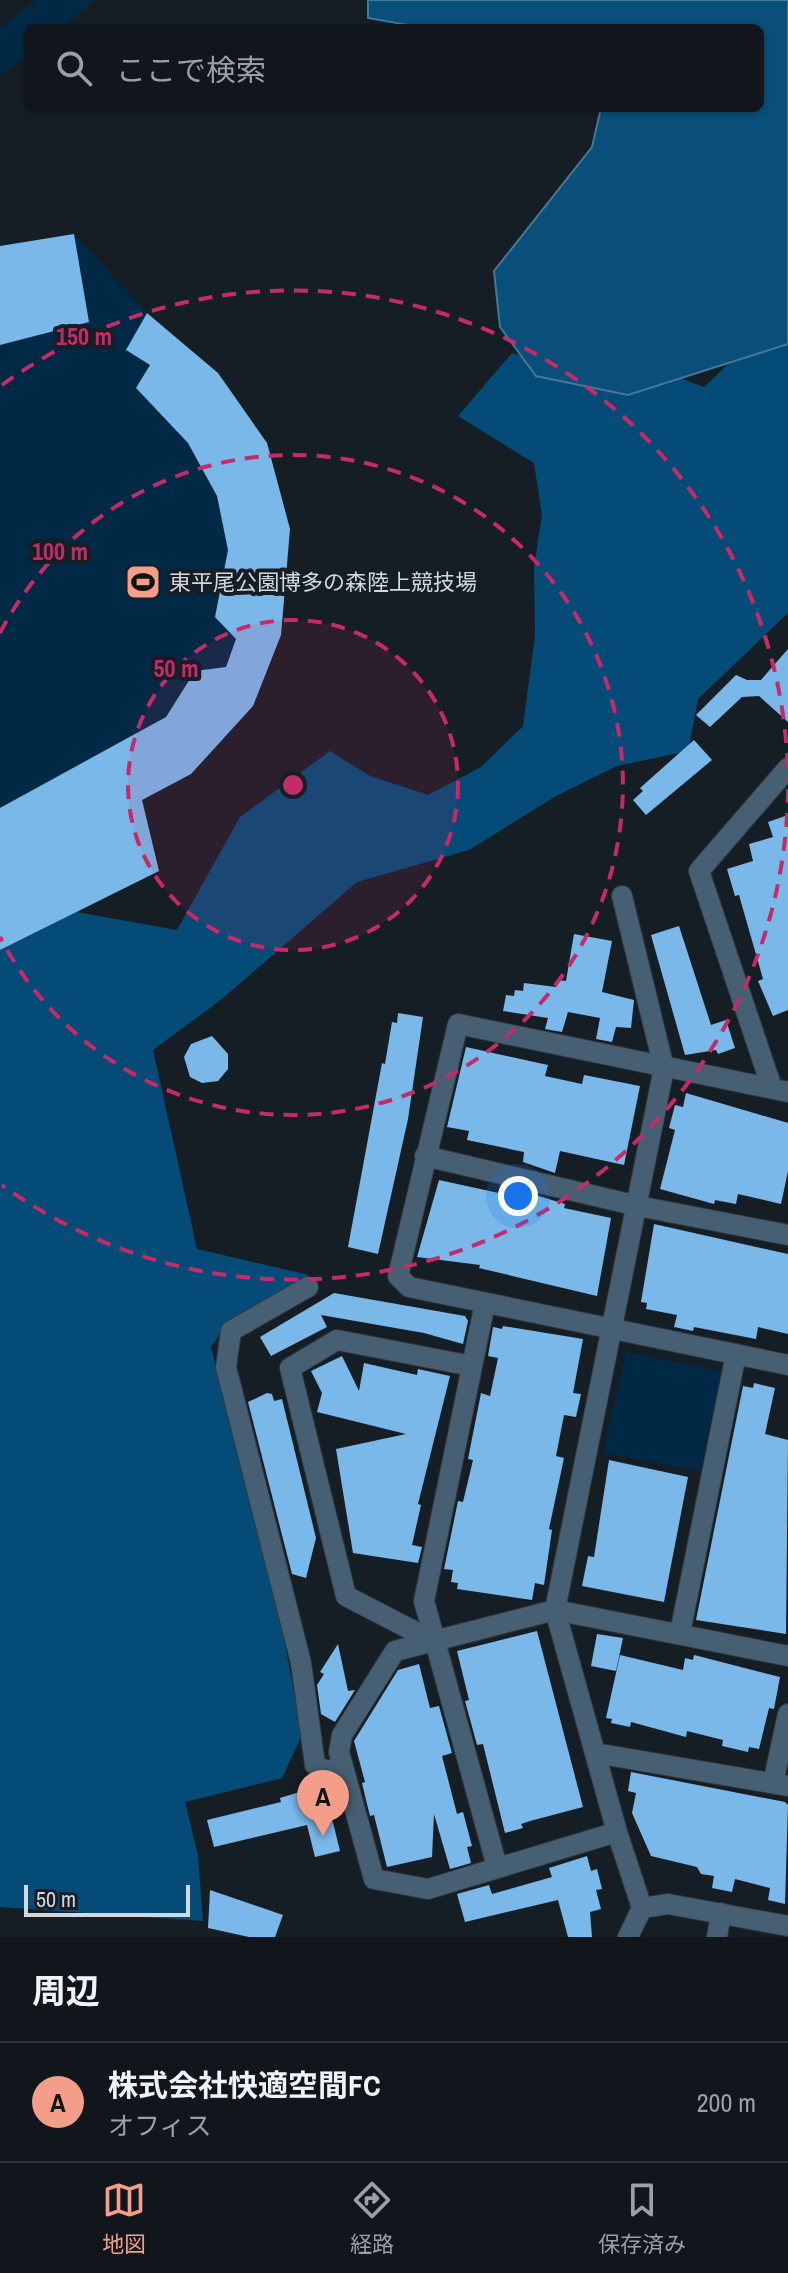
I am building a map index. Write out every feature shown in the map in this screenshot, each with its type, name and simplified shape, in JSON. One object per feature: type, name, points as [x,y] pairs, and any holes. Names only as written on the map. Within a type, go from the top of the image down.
[{"type":"street","points":[[780,1090],[699,871],[788,768]]},
{"type":"street","points":[[622,896],[664,1068],[555,1610],[617,1832],[642,1908],[628,1937]]},
{"type":"street","points":[[780,1090],[458,1024],[398,1276],[409,1287],[788,1365]]},
{"type":"street","points":[[425,1156],[638,1206],[788,1235]]},
{"type":"street","points":[[308,1287],[231,1331],[226,1367],[301,1663],[315,1765],[326,1771],[343,1767]]},
{"type":"street","points":[[485,1303],[424,1601],[497,1867]]},
{"type":"street","points":[[433,1641],[346,1596],[290,1368],[337,1340],[472,1366]]},
{"type":"street","points":[[680,1633],[736,1354]]},
{"type":"street","points":[[617,1832],[428,1889],[374,1879],[339,1752],[342,1735],[395,1651],[555,1610],[788,1656]]},
{"type":"street","points":[[595,1753],[781,1785],[788,1714]]},
{"type":"street","points":[[642,1908],[668,1904],[788,1926]]},
{"type":"street","points":[[717,1937],[721,1913]]},
{"type":"shaded area","points":[[35,0],[96,0],[66,24],[24,24],[24,57],[0,76],[0,28]]},
{"type":"shaded area","points":[[368,0],[788,0],[788,344],[628,395],[536,376],[500,327],[494,271],[592,147],[600,112],[764,112],[764,24],[402,24],[368,18]]},
{"type":"shaded area","name":"東平尾公園博多の森陸上競技場","points":[[74,234],[267,443],[290,529],[281,635],[253,706],[191,774],[143,800],[159,871],[0,950],[0,246]]},
{"type":"shaded area","points":[[788,321],[788,613],[698,699],[688,751],[617,766],[556,796],[469,850],[357,882],[222,999],[153,1050],[197,1249],[309,1275],[227,1324],[211,1347],[280,1617],[302,1735],[282,1778],[185,1802],[198,1855],[203,1921],[0,1907],[0,950],[76,912],[177,930],[240,817],[330,751],[370,776],[428,795],[481,767],[523,726],[535,636],[534,566],[542,515],[534,463],[458,416],[512,353],[596,378],[658,370],[704,387],[771,324]]},
{"type":"shaded area","points":[[626,1352],[722,1371],[700,1471],[603,1453]]},
{"type":"building","points":[[74,234],[89,322],[0,345],[0,246]]},
{"type":"building","points":[[147,313],[218,373],[267,443],[290,529],[281,635],[253,706],[191,774],[142,800],[159,871],[0,950],[0,808],[166,717],[195,671],[226,667],[236,639],[215,617],[228,550],[217,496],[188,443],[136,388],[150,365],[126,350]]},
{"type":"building","points":[[788,649],[788,722],[759,696],[742,697],[710,727],[696,715],[736,675],[747,680],[761,680]]},
{"type":"building","points":[[694,740],[712,760],[646,815],[633,800],[643,791],[640,788]]},
{"type":"building","points":[[788,815],[788,1010],[773,1016],[758,981],[763,979],[739,895],[735,896],[727,869],[753,861],[749,844],[773,837],[768,822]]},
{"type":"building","points":[[679,926],[711,1025],[726,1020],[735,1048],[718,1054],[716,1050],[685,1055],[651,935]]},
{"type":"building","points":[[574,934],[612,941],[602,992],[634,1000],[631,1028],[616,1027],[612,1042],[596,1039],[600,1018],[568,1012],[562,1032],[545,1029],[548,1018],[503,1011],[506,995],[514,996],[515,990],[523,991],[524,983],[556,987],[557,980],[566,981]]},
{"type":"building","points":[[398,1013],[423,1017],[408,1119],[378,1254],[348,1247],[382,1063],[385,1064],[392,1022],[397,1023]]},
{"type":"building","points":[[212,1036],[228,1054],[228,1069],[218,1081],[202,1083],[190,1077],[184,1057],[191,1044]]},
{"type":"building","points":[[466,1047],[548,1065],[545,1076],[582,1084],[584,1075],[640,1086],[624,1165],[560,1151],[555,1173],[523,1162],[524,1152],[467,1140],[469,1131],[447,1127]]},
{"type":"building","points":[[686,1093],[788,1123],[788,1171],[781,1204],[738,1194],[736,1204],[715,1200],[714,1204],[660,1189],[675,1130],[669,1128],[675,1105],[683,1107]]},
{"type":"building","points":[[439,1180],[531,1200],[532,1194],[565,1204],[564,1208],[611,1218],[597,1296],[479,1268],[480,1265],[417,1257]]},
{"type":"building","points":[[654,1224],[788,1254],[788,1334],[758,1327],[756,1339],[694,1327],[693,1331],[674,1327],[677,1315],[646,1309],[647,1303],[641,1302]]},
{"type":"building","points":[[334,1293],[465,1316],[468,1321],[463,1344],[424,1333],[321,1315],[327,1327],[271,1356],[260,1337]]},
{"type":"building","points":[[503,1326],[583,1339],[573,1393],[581,1394],[576,1417],[564,1415],[556,1456],[564,1458],[549,1529],[552,1530],[544,1585],[535,1583],[532,1600],[457,1589],[458,1583],[451,1582],[453,1570],[444,1569],[458,1501],[463,1502],[473,1460],[468,1459],[481,1393],[490,1396],[498,1358],[488,1356],[493,1327],[502,1329]]},
{"type":"building","points":[[342,1356],[359,1391],[364,1363],[417,1375],[418,1369],[450,1376],[418,1504],[421,1505],[412,1545],[422,1547],[418,1563],[353,1553],[336,1449],[406,1434],[317,1412],[322,1393],[311,1371]]},
{"type":"building","points":[[754,1383],[775,1388],[765,1434],[788,1440],[786,1634],[696,1620],[743,1386],[753,1388]]},
{"type":"building","points":[[267,1393],[272,1394],[274,1401],[282,1399],[316,1538],[306,1578],[292,1574],[248,1402]]},
{"type":"building","points":[[609,1460],[688,1477],[664,1602],[582,1586],[588,1556],[594,1557]]},
{"type":"building","points":[[537,1631],[583,1807],[521,1824],[523,1828],[505,1833],[483,1744],[477,1745],[465,1701],[469,1700],[457,1651]]},
{"type":"building","points":[[597,1634],[623,1638],[616,1671],[591,1666]]},
{"type":"building","points":[[338,1644],[348,1691],[355,1690],[335,1722],[321,1714],[317,1685],[324,1674],[320,1672]]},
{"type":"building","points":[[620,1655],[683,1670],[685,1658],[693,1660],[694,1655],[780,1677],[774,1709],[769,1708],[759,1749],[749,1747],[748,1752],[722,1746],[723,1740],[687,1731],[686,1737],[631,1722],[630,1727],[611,1723],[612,1719],[606,1718]]},
{"type":"building","points":[[419,1664],[430,1708],[439,1706],[452,1753],[442,1756],[457,1814],[463,1812],[472,1846],[467,1847],[471,1863],[450,1869],[434,1814],[432,1857],[387,1867],[374,1815],[370,1816],[354,1741],[398,1670]]},
{"type":"building","points":[[631,1772],[785,1802],[788,1805],[785,1904],[768,1900],[770,1888],[735,1879],[732,1892],[712,1888],[714,1876],[701,1874],[697,1867],[651,1856],[632,1813],[636,1793],[628,1791]]},
{"type":"building","points":[[313,1788],[314,1797],[326,1794],[340,1851],[315,1857],[307,1825],[214,1847],[207,1820],[281,1802],[280,1798]]},
{"type":"building","points":[[587,1856],[591,1871],[597,1869],[602,1889],[596,1890],[601,1909],[590,1912],[592,1937],[568,1937],[558,1900],[465,1922],[457,1894],[489,1885],[492,1894],[552,1877],[549,1868]]},
{"type":"building","points":[[210,1890],[283,1915],[275,1937],[249,1937],[208,1928]]},
{"type":"place","name":"東平尾公園博多の森陸上競技場","points":[[143,582]]},
{"type":"place","name":"株式会社快適空間FC","points":[[323,1836]]}]
